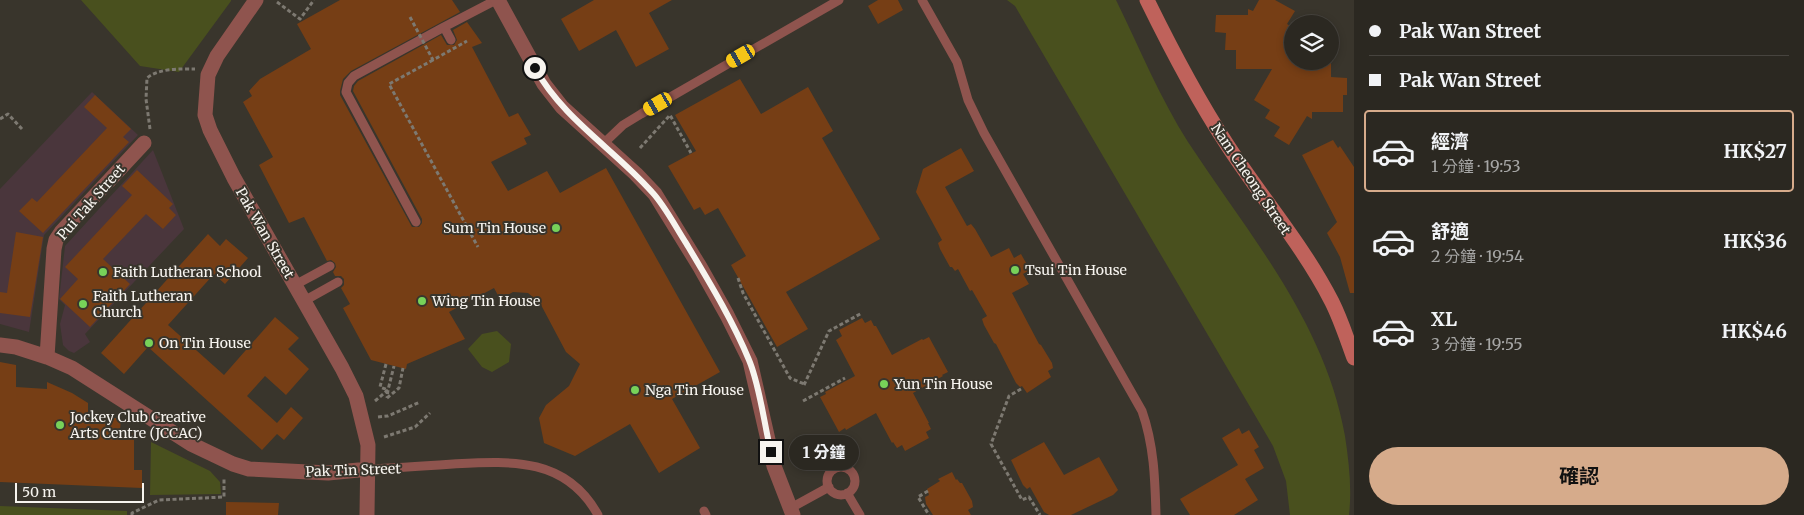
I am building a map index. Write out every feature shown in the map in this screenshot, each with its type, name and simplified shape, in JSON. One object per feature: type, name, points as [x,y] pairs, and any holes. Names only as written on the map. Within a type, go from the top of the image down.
[{"type":"main road","name":"Nam Cheong Street","points":[[1147,0],[1191,86],[1210,117],[1303,254],[1331,300],[1354,358]]},
{"type":"street","name":"Pak Wan Street","points":[[256,0],[217,56],[208,76],[205,95],[205,115],[210,130],[234,178],[356,396],[368,445],[367,515]]},
{"type":"street","points":[[497,0],[544,84],[562,107],[636,174],[654,194],[700,267],[750,361],[774,466],[791,512]]},
{"type":"street","name":"Pui Tak Street","points":[[47,356],[56,240],[62,231],[148,138]]},
{"type":"street","name":"Pak Tin Street","points":[[0,345],[16,347],[47,356],[72,368],[191,444],[233,464],[249,469],[328,474],[369,469]]},
{"type":"lane","points":[[416,222],[346,92],[348,83],[354,76],[497,0]]},
{"type":"lane","points":[[603,144],[623,125],[641,114],[839,0]]},
{"type":"lane","points":[[922,0],[957,62],[968,100],[984,133],[1142,411],[1148,427],[1153,454],[1156,515]]},
{"type":"lane","points":[[444,27],[451,40]]},
{"type":"lane","points":[[295,285],[330,266]]},
{"type":"lane","points":[[304,301],[338,282]]},
{"type":"lane","points":[[817,443],[833,470]]},
{"type":"lane","name":"Pak Tin Street","points":[[369,469],[504,462],[528,464],[567,480],[580,490],[598,515]]},
{"type":"lane","points":[[842,467],[853,474],[854,487],[847,494],[839,494],[832,491],[829,487],[828,476],[833,470],[842,467]]},
{"type":"lane","points":[[791,512],[829,487]]},
{"type":"lane","points":[[847,494],[860,515]]},
{"type":"path","points":[[277,2],[300,19],[314,0]]},
{"type":"path","points":[[410,17],[433,60]]},
{"type":"path","points":[[467,41],[389,84],[478,247]]},
{"type":"path","points":[[148,138],[147,78],[150,75],[172,70],[195,69]]},
{"type":"path","points":[[0,119],[8,114],[22,129]]},
{"type":"path","points":[[640,148],[670,115],[691,153]]},
{"type":"path","points":[[738,278],[743,293],[790,378],[804,385],[829,331],[862,313]]},
{"type":"path","points":[[386,364],[380,387],[388,390]]},
{"type":"path","points":[[394,366],[387,398],[399,388],[403,368]]},
{"type":"path","points":[[803,402],[845,378]]},
{"type":"path","points":[[375,401],[388,390]]},
{"type":"path","points":[[1021,390],[1009,396],[991,444],[1022,500],[1029,497],[1040,515]]},
{"type":"path","points":[[378,417],[388,416],[420,402]]},
{"type":"path","points":[[384,437],[415,427],[430,413]]},
{"type":"path","points":[[132,515],[159,500],[224,497],[224,473]]},
{"type":"path","points":[[928,491],[918,496],[929,515]]},
{"type":"shaded area","points":[[92,92],[138,135],[44,235],[29,332],[0,324],[0,189]]},
{"type":"shaded area","name":"Faith Lutheran School","points":[[153,150],[184,229],[85,334],[90,342],[74,353],[69,351],[63,345],[60,324],[65,305],[59,299],[65,246]]},
{"type":"green space","points":[[81,0],[231,1],[179,72],[140,66]]},
{"type":"green space","points":[[1007,0],[1116,0],[1178,125],[1282,281],[1303,317],[1321,355],[1335,394],[1345,436],[1350,476],[1349,515],[1290,515],[1286,481],[1273,446],[1015,6]]},
{"type":"green space","points":[[497,331],[511,344],[509,362],[492,372],[482,367],[468,349],[482,334]]},
{"type":"green space","points":[[151,442],[210,471],[220,482],[221,494],[150,495]]},
{"type":"green space","points":[[0,506],[127,511],[127,515],[0,515]]},
{"type":"building","points":[[340,0],[452,0],[460,12],[351,71],[343,79],[340,91],[340,95],[412,227],[419,227],[422,219],[353,91],[354,86],[358,81],[441,35],[447,45],[454,45],[457,40],[453,30],[467,22],[482,43],[472,47],[509,117],[518,113],[531,135],[524,138],[527,144],[491,162],[508,191],[547,171],[560,193],[606,168],[720,372],[672,399],[700,448],[659,473],[630,424],[575,456],[544,443],[539,418],[546,405],[569,386],[580,364],[566,352],[540,303],[528,293],[513,292],[500,299],[494,288],[449,312],[465,339],[407,364],[406,369],[371,360],[343,308],[350,304],[341,288],[344,285],[344,279],[341,276],[335,276],[333,272],[336,267],[335,263],[331,260],[327,261],[304,217],[289,223],[259,165],[273,157],[243,102],[252,96],[249,91],[260,79],[311,49],[297,24]]},
{"type":"building","points":[[594,0],[672,0],[649,13],[669,49],[636,67],[616,30],[579,51],[561,19]]},
{"type":"building","points":[[878,0],[898,0],[903,10],[878,24],[868,6]]},
{"type":"building","points":[[1259,0],[1275,0],[1295,11],[1293,15],[1284,15],[1284,70],[1331,70],[1331,77],[1347,78],[1347,95],[1343,95],[1343,112],[1312,112],[1312,119],[1307,116],[1289,145],[1274,136],[1280,127],[1265,118],[1270,110],[1254,100],[1272,69],[1236,69],[1236,50],[1225,50],[1226,33],[1215,32],[1216,15],[1248,15],[1248,9],[1253,11]]},
{"type":"building","points":[[740,79],[761,114],[808,87],[833,131],[822,138],[880,239],[786,292],[808,329],[777,347],[731,265],[746,256],[718,208],[705,215],[700,207],[694,210],[668,166],[696,151],[675,115]]},
{"type":"building","points":[[95,95],[131,129],[123,137],[129,142],[43,233],[19,211],[32,198],[37,202],[107,128],[84,107]]},
{"type":"building","points":[[1333,140],[1338,148],[1340,146],[1354,167],[1354,293],[1350,293],[1340,257],[1327,233],[1337,222],[1302,155]]},
{"type":"building","name":"Tsui Tin House","points":[[961,148],[974,171],[945,187],[967,226],[971,224],[975,229],[991,257],[1009,248],[1014,258],[1021,254],[1030,270],[1023,274],[1029,284],[1012,293],[1039,344],[1052,363],[1053,368],[1048,371],[1051,377],[1027,393],[1022,386],[1020,387],[1016,383],[984,325],[982,319],[987,316],[972,290],[970,291],[958,269],[955,271],[950,267],[940,249],[938,243],[942,240],[916,192],[923,169]]},
{"type":"building","points":[[137,170],[173,204],[169,208],[176,215],[163,229],[146,214],[103,259],[130,284],[90,327],[60,299],[78,279],[65,267],[132,195],[122,186]]},
{"type":"building","points":[[16,232],[43,237],[30,317],[0,313],[0,292],[7,293]]},
{"type":"building","name":"On Tin House","points":[[208,234],[220,246],[226,239],[248,258],[225,284],[214,274],[168,325],[224,375],[275,317],[299,338],[288,349],[309,369],[286,395],[265,376],[247,396],[277,423],[291,407],[303,418],[284,440],[277,434],[262,450],[148,347],[124,374],[101,353]]},
{"type":"building","name":"Yun Tin House","points":[[862,318],[865,323],[871,320],[874,326],[876,326],[892,355],[929,337],[948,372],[913,393],[931,429],[926,432],[929,438],[905,451],[902,445],[897,448],[892,443],[876,413],[839,432],[820,397],[826,394],[825,392],[855,376],[836,340],[842,336],[839,330]]},
{"type":"building","name":"Jockey Club Creative Arts Centre (JCCAC)","points":[[0,362],[16,365],[16,387],[47,389],[47,382],[72,393],[88,403],[88,418],[121,418],[120,431],[134,431],[134,470],[142,470],[142,488],[0,482]]},
{"type":"building","points":[[1239,428],[1242,434],[1249,430],[1259,447],[1254,450],[1264,468],[1245,479],[1258,500],[1234,515],[1190,515],[1180,499],[1238,465],[1222,438]]},
{"type":"building","points":[[1044,442],[1064,475],[1099,457],[1118,490],[1113,495],[1071,515],[1049,515],[1044,512],[1030,487],[1027,489],[1023,485],[1011,460]]},
{"type":"building","points":[[952,472],[956,480],[962,483],[972,501],[973,507],[968,510],[971,515],[933,515],[926,504],[925,497],[929,495],[927,489],[940,481],[938,479]]},
{"type":"building","points":[[226,502],[279,503],[278,515],[226,515]]},
{"type":"place","name":"Sum Tin House","points":[[556,228]]},
{"type":"place","name":"Tsui Tin House","points":[[1015,270]]},
{"type":"place","name":"Faith Lutheran School","points":[[103,272]]},
{"type":"place","name":"Wing Tin House","points":[[422,301]]},
{"type":"place","name":"Faith Lutheran Church","points":[[83,304]]},
{"type":"place","name":"On Tin House","points":[[149,343]]},
{"type":"place","name":"Yun Tin House","points":[[884,384]]},
{"type":"place","name":"Nga Tin House","points":[[635,390]]},
{"type":"place","name":"Jockey Club Creative Arts Centre (JCCAC)","points":[[60,425]]},
{"type":"route","points":[[535,68],[544,84],[562,107],[636,174],[654,194],[673,222],[727,315],[750,361],[771,452]]}]
